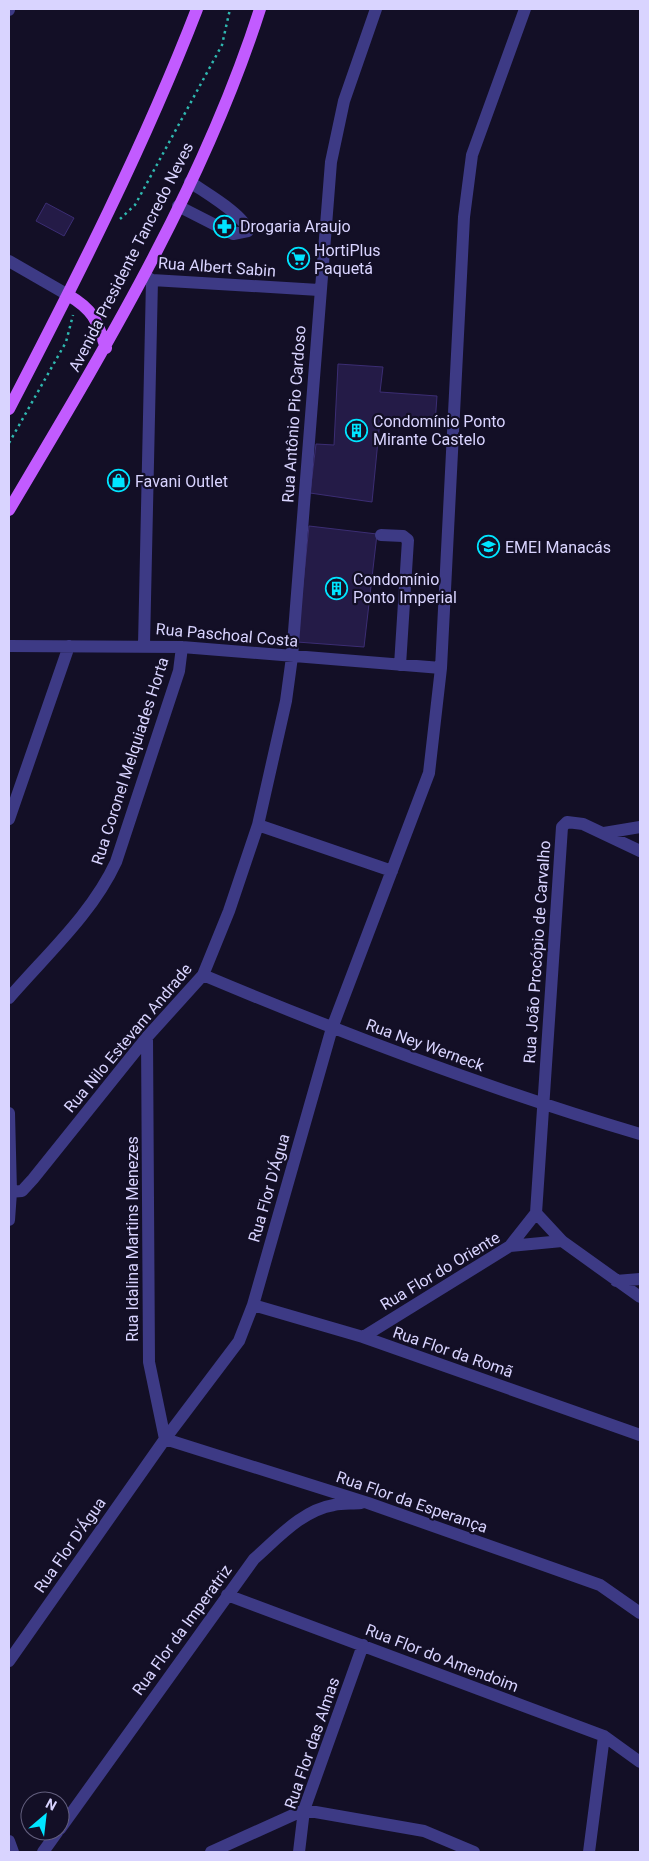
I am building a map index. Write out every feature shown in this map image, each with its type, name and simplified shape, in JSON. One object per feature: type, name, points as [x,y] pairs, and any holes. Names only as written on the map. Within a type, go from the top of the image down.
[{"type":"main road","points":[[9,408],[72,298],[171,76],[197,9]]},
{"type":"main road","name":"Avenida Presidente Tancredo Neves","points":[[9,510],[148,278],[178,206],[216,130],[260,9]]},
{"type":"main road","points":[[72,298],[85,305],[97,320],[106,348]]},
{"type":"street","name":"Rua Antônio Pio Cardoso","points":[[258,825],[286,700],[292,657],[319,290],[331,162],[344,101],[376,9]]},
{"type":"street","name":"Rua Flor D'Água","points":[[9,1661],[165,1439],[239,1341],[253,1304],[332,1028],[429,773],[442,668],[465,208],[472,155],[526,9]]},
{"type":"street","points":[[178,206],[233,234],[248,231],[247,226],[240,218],[190,182]]},
{"type":"street","points":[[9,261],[72,298]]},
{"type":"street","points":[[144,645],[148,278]]},
{"type":"street","name":"Rua Albert Sabin","points":[[148,278],[319,290]]},
{"type":"street","points":[[381,535],[403,536],[408,540],[400,665]]},
{"type":"street","name":"Rua Paschoal Costa","points":[[9,646],[182,646],[292,657],[442,668]]},
{"type":"street","points":[[9,818],[69,646]]},
{"type":"street","name":"Rua Coronel Melquiades Horta","points":[[9,998],[88,908],[105,885],[116,862],[179,671],[182,646]]},
{"type":"street","name":"Rua João Procópio de Carvalho","points":[[544,1106],[562,827],[567,822],[572,821],[604,833],[640,850]]},
{"type":"street","points":[[258,825],[392,871]]},
{"type":"street","name":"Rua Nilo Estevam Andrade","points":[[10,1192],[22,1191],[33,1179],[148,1037],[203,975],[229,911],[258,825]]},
{"type":"street","points":[[604,833],[640,827]]},
{"type":"street","name":"Rua Ney Werneck","points":[[203,975],[332,1028],[544,1106],[640,1134]]},
{"type":"street","name":"Rua Idalina Martins Menezes","points":[[148,1037],[148,1362],[165,1439]]},
{"type":"street","points":[[510,1246],[536,1213],[544,1106]]},
{"type":"street","points":[[9,1113],[9,1220]]},
{"type":"street","points":[[536,1213],[562,1241],[640,1297]]},
{"type":"street","name":"Rua Flor do Oriente","points":[[363,1337],[510,1246],[562,1241]]},
{"type":"street","points":[[616,1281],[640,1279]]},
{"type":"street","name":"Rua Flor da Romã","points":[[253,1304],[363,1337],[640,1435]]},
{"type":"street","name":"Rua Flor da Esperança","points":[[165,1439],[368,1502],[600,1585],[640,1614]]},
{"type":"street","name":"Rua Flor da Imperatriz","points":[[70,1815],[226,1595],[254,1559],[285,1531],[312,1513],[333,1505],[368,1502]]},
{"type":"street","name":"Rua Flor do Amendoim","points":[[226,1595],[604,1736],[640,1762]]},
{"type":"street","name":"Rua Flor das Almas","points":[[299,1852],[304,1810],[363,1645]]},
{"type":"street","points":[[589,1852],[604,1736]]},
{"type":"street","points":[[211,1852],[304,1810],[424,1830],[474,1852]]},
{"type":"street","points":[[9,1841],[13,1852]]},
{"type":"street","name":"Rua Flor da Imperatriz","points":[[43,1852],[51,1841]]},
{"type":"path","points":[[115,223],[135,205],[218,53],[222,45],[230,9]]},
{"type":"path","points":[[9,443],[66,342],[72,298]]},
{"type":"building","points":[[46,203],[74,218],[64,236],[36,221]]},
{"type":"building","name":"Condomínio Ponto Mirante Castelo","points":[[338,364],[383,367],[380,392],[437,396],[435,424],[380,420],[372,502],[310,493],[316,444],[334,445]]},
{"type":"building","name":"Condomínio Ponto Imperial","points":[[309,526],[377,534],[364,647],[297,642]]},
{"type":"place","name":"Drogaria Araujo","points":[[224,226]]},
{"type":"place","name":"HortiPlus Paquetá","points":[[298,259]]},
{"type":"place","name":"Condomínio Ponto Mirante Castelo","points":[[357,430]]},
{"type":"place","name":"Favani Outlet","points":[[119,481]]},
{"type":"place","name":"EMEI Manacás","points":[[489,547]]},
{"type":"place","name":"Condomínio Ponto Imperial","points":[[337,588]]}]
